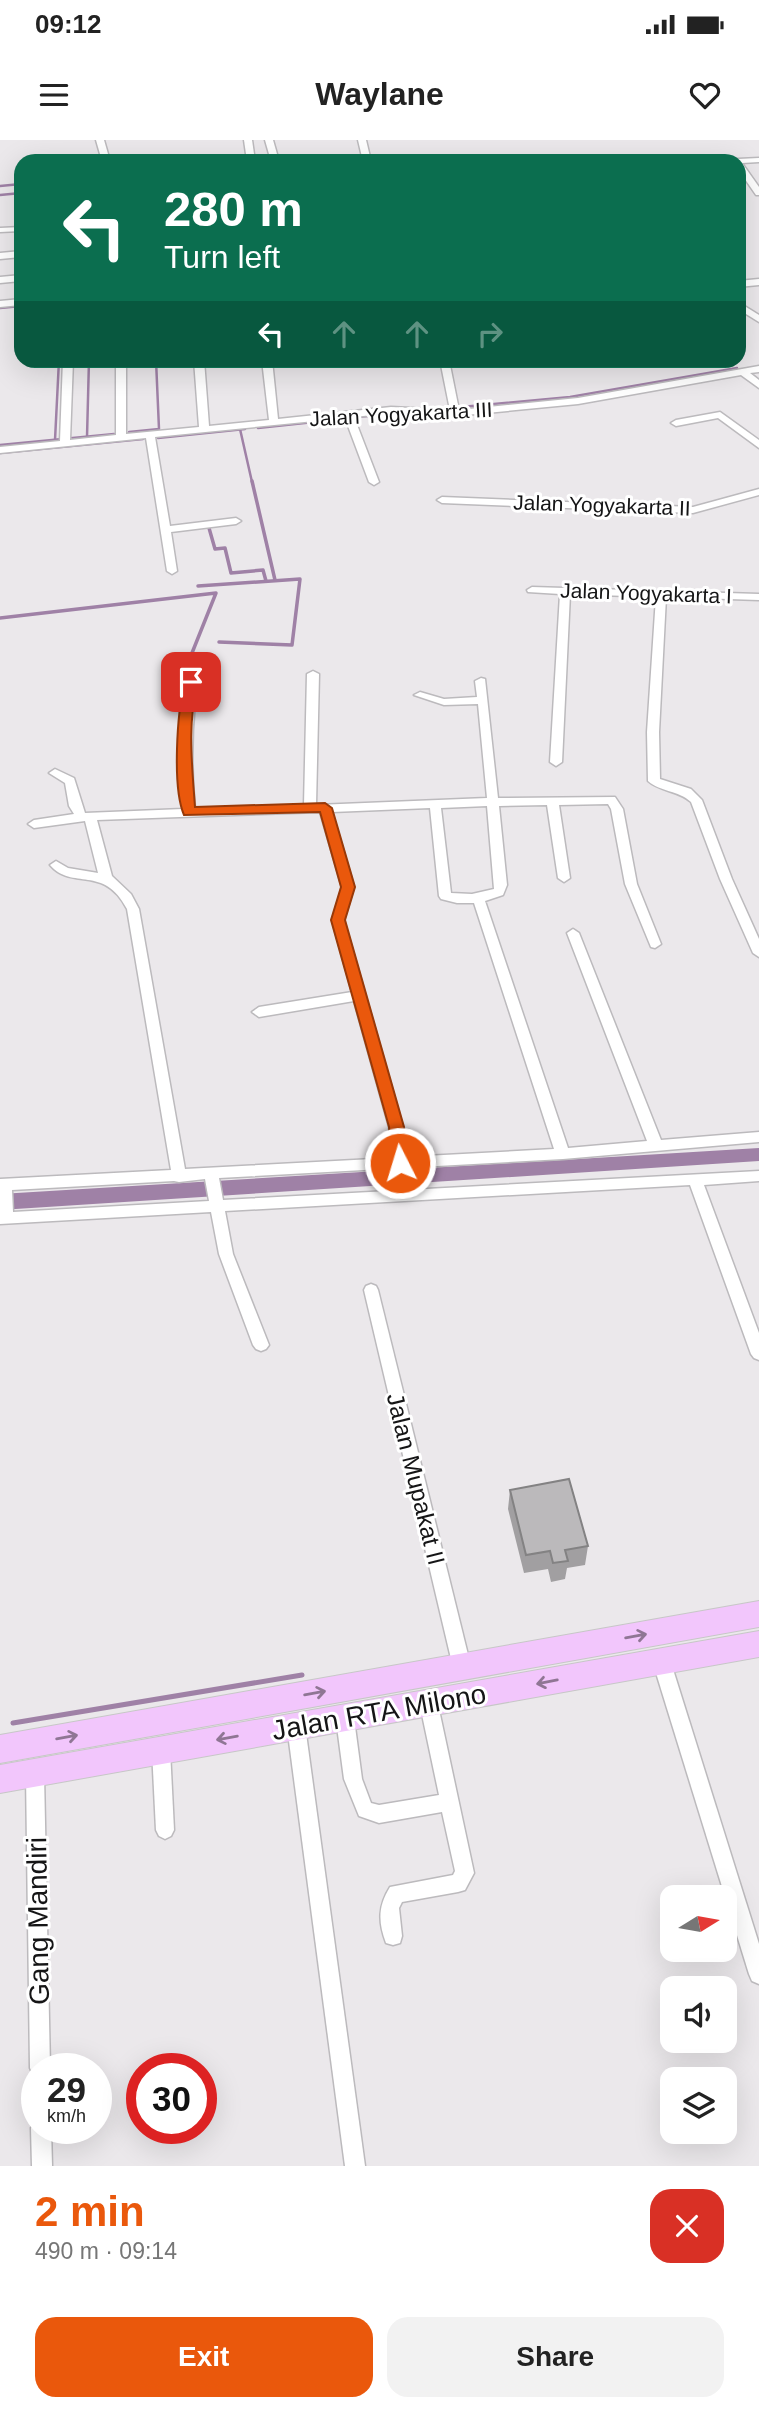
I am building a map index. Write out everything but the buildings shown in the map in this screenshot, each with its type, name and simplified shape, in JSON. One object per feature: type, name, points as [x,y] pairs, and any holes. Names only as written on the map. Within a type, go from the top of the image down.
[{"type":"highway","name":"Jalan RTA Milono","points":[[0,1749],[759,1614]]},
{"type":"highway","points":[[593,1643],[601,1672]]},
{"type":"highway","name":"Jalan RTA Milono","points":[[0,1779],[429,1705],[759,1644]]},
{"type":"street","points":[[746,174],[759,193]]},
{"type":"street","points":[[65,443],[68,368]]},
{"type":"street","points":[[121,368],[121,437]]},
{"type":"street","points":[[200,368],[204,429]]},
{"type":"street","points":[[268,368],[274,422]]},
{"type":"street","points":[[446,368],[455,413]]},
{"type":"street","name":"Jalan Yogyakarta III","points":[[0,450],[348,414],[401,410],[455,413],[578,401],[759,369]]},
{"type":"street","points":[[741,371],[759,385]]},
{"type":"street","points":[[348,414],[374,482]]},
{"type":"street","points":[[676,423],[716,414],[759,445]]},
{"type":"street","points":[[150,434],[172,571]]},
{"type":"street","name":"Jalan Yogyakarta II","points":[[442,500],[693,510],[759,492]]},
{"type":"street","points":[[166,529],[236,521]]},
{"type":"street","name":"Jalan Yogyakarta I","points":[[532,590],[759,597]]},
{"type":"street","points":[[555,762],[565,591]]},
{"type":"street","points":[[661,594],[653,732],[654,781],[658,785],[688,791],[696,800],[726,879],[759,953]]},
{"type":"street","points":[[189,812],[183,744],[186,702],[197,661]]},
{"type":"street","points":[[310,808],[313,674]]},
{"type":"street","points":[[435,804],[445,896],[478,897],[495,894],[500,889],[481,681]]},
{"type":"street","points":[[420,695],[444,702],[482,700]]},
{"type":"street","points":[[55,773],[70,781],[75,806],[85,817],[106,878],[127,897],[133,909],[180,1177]]},
{"type":"street","points":[[34,824],[85,817],[189,812],[608,799],[616,803],[631,884],[655,944]]},
{"type":"street","points":[[552,800],[564,878]]},
{"type":"street","points":[[325,808],[348,887],[338,920],[397,1127],[400,1163]]},
{"type":"street","points":[[56,865],[65,872],[106,878]]},
{"type":"street","points":[[478,897],[563,1154]]},
{"type":"street","points":[[573,933],[656,1146]]},
{"type":"street","points":[[259,1012],[359,996]]},
{"type":"street","points":[[4,1202],[180,1177],[214,1191],[400,1163],[563,1154],[759,1137]]},
{"type":"street","points":[[4,1202],[214,1191],[414,1193],[759,1176]]},
{"type":"street","points":[[695,1180],[759,1354]]},
{"type":"street","points":[[214,1191],[226,1254],[261,1345]]},
{"type":"street","name":"Jalan Mupakat II","points":[[371,1290],[462,1667]]},
{"type":"street","points":[[662,1663],[759,1974]]},
{"type":"street","points":[[393,1936],[389,1906],[397,1894],[458,1883],[466,1873],[429,1705]]},
{"type":"street","points":[[345,1719],[353,1779],[365,1810],[380,1814],[449,1802]]},
{"type":"street","points":[[296,1726],[355,2166]]},
{"type":"street","points":[[161,1750],[165,1830]]},
{"type":"street","points":[[0,1757],[0,1779]]},
{"type":"street","name":"Gang Mandiri","points":[[35,1774],[40,2053]]},
{"type":"street","points":[[41,2144],[42,2166]]},
{"type":"shaded area","points":[[759,1148],[759,1161],[0,1210],[0,1194]]},
{"type":"waterway","points":[[0,186],[14,185]]},
{"type":"waterway","points":[[0,195],[14,194]]},
{"type":"waterway","points":[[0,308],[14,307]]},
{"type":"waterway","points":[[55,440],[59,368]]},
{"type":"waterway","points":[[87,437],[89,368]]},
{"type":"waterway","points":[[129,432],[159,429],[156,368]]},
{"type":"waterway","points":[[461,407],[570,397],[737,368]]},
{"type":"waterway","points":[[434,409],[447,408]]},
{"type":"waterway","points":[[357,417],[401,413]]},
{"type":"waterway","points":[[258,428],[342,419]]},
{"type":"waterway","points":[[240,430],[245,429]]},
{"type":"waterway","points":[[158,438],[240,430]]},
{"type":"waterway","points":[[240,430],[252,482]]},
{"type":"waterway","points":[[87,437],[114,434]]},
{"type":"waterway","points":[[55,440],[87,437]]},
{"type":"waterway","points":[[0,453],[143,439]]},
{"type":"waterway","points":[[0,445],[55,440]]},
{"type":"waterway","points":[[252,481],[275,580]]},
{"type":"waterway","points":[[209,528],[215,549],[225,548],[231,573],[263,570],[266,581]]},
{"type":"waterway","points":[[198,586],[300,579],[292,645],[219,642]]},
{"type":"waterway","points":[[0,618],[216,593],[192,653]]},
{"type":"waterway","points":[[13,1723],[302,1675]]},
{"type":"route","points":[[191,682],[186,702],[183,744],[189,812],[325,808],[348,887],[348,895],[338,920],[397,1127],[400,1163]]}]
